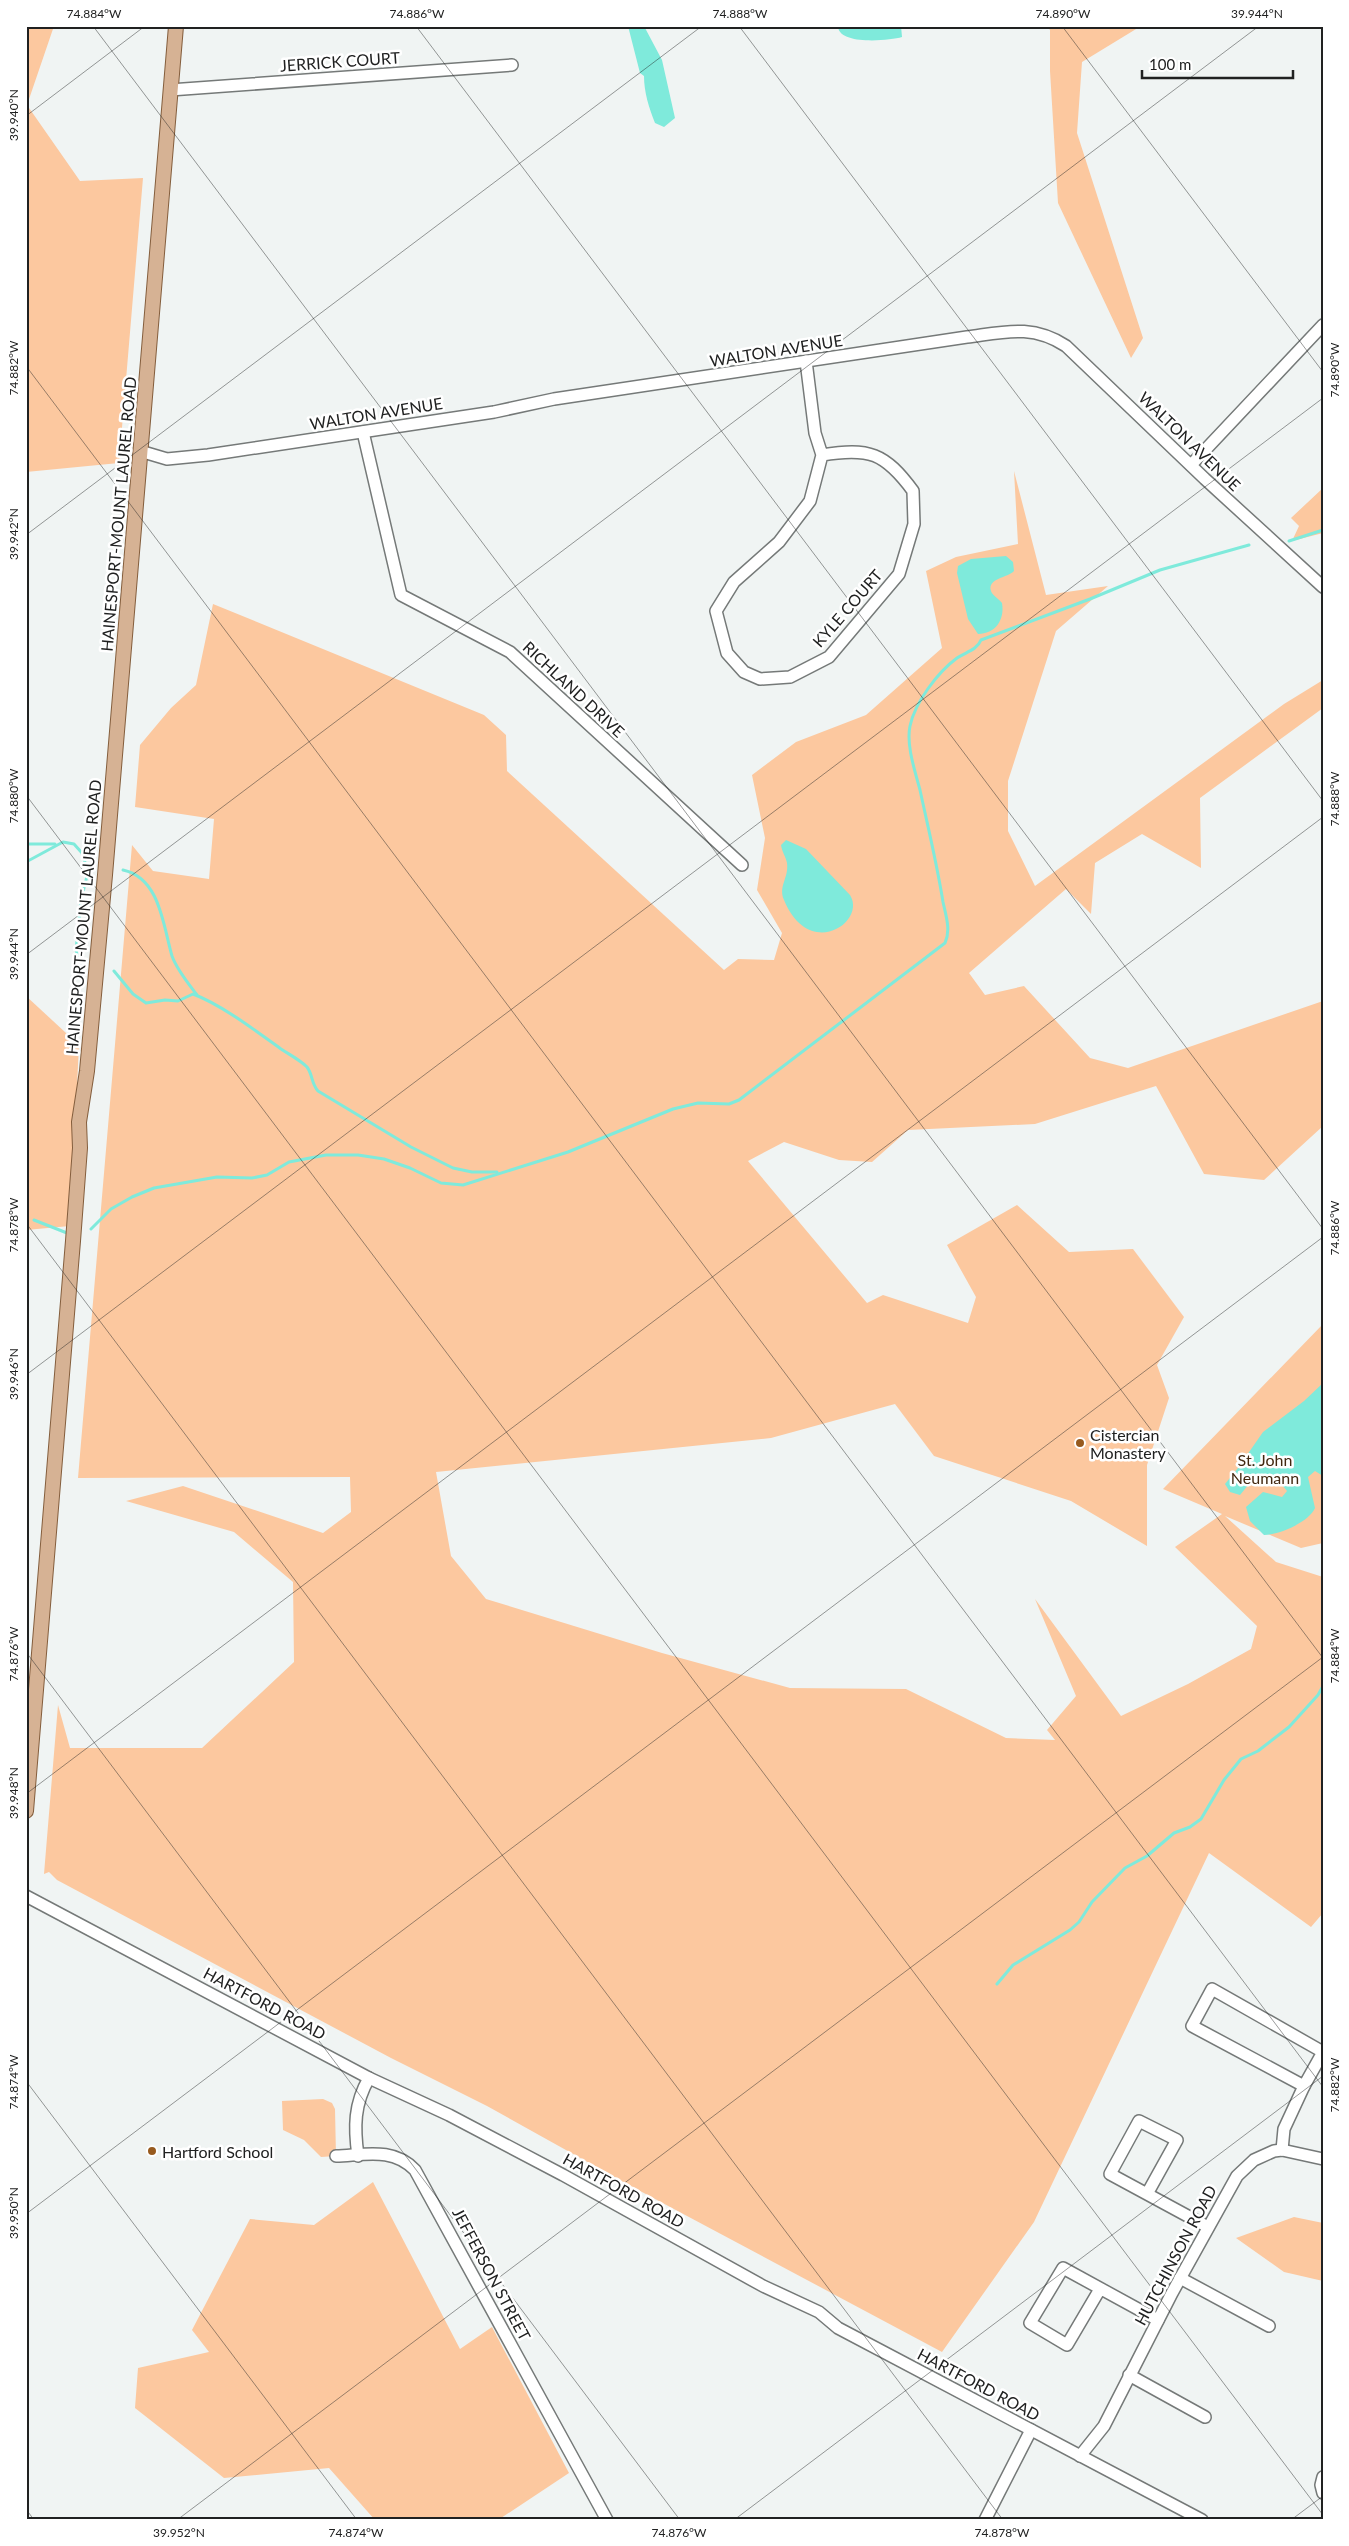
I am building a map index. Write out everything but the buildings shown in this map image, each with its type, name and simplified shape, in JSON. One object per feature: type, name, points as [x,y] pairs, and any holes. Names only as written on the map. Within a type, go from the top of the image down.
[{"type":"main road","name":"HAINESPORT-MOUNT LAUREL ROAD","points":[[26,1811],[77,1196],[80,1148],[79,1122],[88,1062],[176,26]]},
{"type":"street","name":"JERRICK COURT","points":[[170,90],[512,65]]},
{"type":"street","points":[[1191,465],[1323,324]]},
{"type":"street","name":"WALTON AVENUE","points":[[140,451],[175,459],[494,412],[554,399],[1000,332],[1028,330],[1042,333],[1066,346],[1323,587]]},
{"type":"street","points":[[806,361],[815,433],[822,454]]},
{"type":"street","name":"RICHLAND DRIVE","points":[[363,432],[401,595],[510,652],[742,865]]},
{"type":"street","name":"KYLE COURT","points":[[854,451],[875,454],[888,463],[914,491],[914,524],[899,574],[829,657],[790,677],[760,679],[744,672],[727,653],[716,611],[734,582],[779,542],[810,501],[822,454],[854,451]]},
{"type":"street","name":"HARTFORD ROAD","points":[[26,1896],[370,2078],[449,2115],[539,2162],[763,2286],[819,2312],[838,2328],[1202,2520]]},
{"type":"street","points":[[1304,2086],[1192,2026],[1212,1988],[1323,2052],[1304,2086],[1284,2129],[1282,2150],[1323,2159]]},
{"type":"street","points":[[358,2156],[355,2114],[360,2095],[370,2078]]},
{"type":"street","points":[[1147,2194],[1177,2140],[1139,2122],[1110,2174],[1208,2227]]},
{"type":"street","name":"HUTCHINSON ROAD","points":[[1080,2456],[1104,2426],[1180,2278],[1231,2185],[1245,2167],[1264,2155],[1282,2150]]},
{"type":"street","name":"JEFFERSON STREET","points":[[336,2156],[398,2156],[409,2164],[421,2178],[607,2520]]},
{"type":"street","points":[[1100,2288],[1067,2345],[1030,2323],[1063,2268],[1100,2288],[1158,2320]]},
{"type":"street","points":[[1180,2278],[1269,2326]]},
{"type":"street","points":[[1130,2375],[1205,2417]]},
{"type":"street","points":[[985,2520],[1031,2430]]},
{"type":"street","points":[[1323,2477],[1321,2485],[1323,2493]]},
{"type":"green space","points":[[26,26],[54,26],[27,105],[80,181],[143,178],[119,463],[26,472]]},
{"type":"green space","points":[[1047,26],[1141,26],[1082,62],[1077,133],[1143,338],[1131,358],[1058,203],[1050,71],[1050,30]]},
{"type":"green space","name":"St. John Neumann","points":[[1014,471],[1046,595],[1108,586],[1056,631],[1008,781],[1008,831],[1035,886],[1284,704],[1323,680],[1323,708],[1200,798],[1201,868],[1142,834],[1095,863],[1091,914],[1066,889],[969,973],[985,995],[1024,986],[1090,1058],[1128,1068],[1323,1001],[1323,1126],[1264,1180],[1204,1174],[1156,1086],[1035,1124],[908,1130],[872,1162],[839,1160],[784,1142],[748,1161],[867,1303],[883,1295],[968,1323],[976,1297],[947,1245],[1017,1205],[1069,1252],[1133,1249],[1184,1317],[1157,1365],[1169,1398],[1147,1465],[1147,1546],[1071,1501],[934,1456],[895,1404],[771,1438],[436,1472],[451,1556],[486,1599],[662,1653],[790,1688],[906,1689],[1006,1738],[1055,1740],[1047,1730],[1076,1696],[1035,1599],[1121,1716],[1188,1684],[1251,1649],[1257,1626],[1175,1547],[1222,1514],[1163,1489],[1323,1324],[1323,1543],[1301,1548],[1225,1516],[1276,1562],[1323,1577],[1323,1913],[1311,1927],[1209,1853],[1034,2222],[942,2352],[627,2184],[487,2106],[391,2058],[57,1880],[49,1872],[44,1874],[58,1705],[70,1748],[202,1748],[294,1662],[293,1582],[234,1532],[126,1501],[183,1486],[323,1533],[351,1512],[350,1477],[78,1478],[132,845],[153,871],[209,879],[214,819],[135,807],[140,745],[171,708],[196,685],[213,604],[484,715],[506,735],[507,771],[724,970],[738,959],[774,960],[782,933],[757,890],[765,838],[752,775],[796,742],[866,715],[942,648],[926,571],[956,557],[1018,544]]},
{"type":"green space","points":[[1323,488],[1323,533],[1292,541],[1299,526],[1291,518]]},
{"type":"green space","points":[[26,996],[79,1045],[70,1226],[26,1230]]},
{"type":"green space","points":[[323,2099],[332,2103],[335,2109],[336,2156],[321,2157],[304,2140],[283,2130],[282,2101]]},
{"type":"green space","points":[[373,2182],[460,2349],[492,2327],[569,2473],[498,2520],[375,2520],[329,2468],[224,2478],[135,2408],[138,2368],[209,2352],[192,2330],[250,2219],[314,2225]]},
{"type":"green space","points":[[1294,2217],[1323,2223],[1323,2281],[1284,2272],[1236,2238]]},
{"type":"shaded area","points":[[628,26],[644,26],[662,60],[675,118],[664,127],[655,123],[651,112],[644,76],[640,73]]},
{"type":"shaded area","points":[[901,26],[902,37],[886,40],[865,40],[847,37],[841,33],[838,27]]},
{"type":"shaded area","points":[[1006,556],[1013,562],[1014,571],[992,583],[991,587],[992,592],[1002,603],[1002,615],[994,629],[978,634],[968,619],[957,573],[958,566],[971,559]]},
{"type":"shaded area","points":[[786,840],[806,849],[850,895],[853,905],[850,916],[843,925],[833,930],[820,932],[807,929],[795,918],[782,895],[787,868],[781,845]]},
{"type":"shaded area","points":[[1323,1383],[1323,1476],[1315,1471],[1308,1477],[1315,1508],[1307,1518],[1293,1527],[1277,1533],[1264,1535],[1250,1521],[1246,1507],[1263,1492],[1282,1497],[1287,1491],[1282,1485],[1261,1474],[1254,1478],[1240,1495],[1230,1492],[1225,1484],[1263,1432],[1304,1401]]},
{"type":"waterway","points":[[1289,541],[1323,530]]},
{"type":"waterway","points":[[91,1229],[111,1209],[132,1197],[154,1188],[217,1177],[252,1178],[267,1175],[289,1162],[326,1155],[358,1155],[384,1159],[410,1168],[441,1183],[463,1185],[568,1152],[673,1109],[698,1103],[729,1104],[739,1100],[945,943],[948,933],[947,918],[909,741],[910,726],[917,707],[928,688],[942,671],[957,658],[974,649],[981,640],[1090,599],[1160,570],[1249,545]]},
{"type":"waterway","points":[[26,862],[63,842],[74,844],[82,853],[88,872],[81,900],[76,950],[78,957],[83,961]]},
{"type":"waterway","points":[[26,844],[55,844]]},
{"type":"waterway","points":[[123,870],[145,882],[152,893],[158,904],[174,961],[197,995]]},
{"type":"waterway","points":[[114,971],[133,994],[146,1003],[165,1000],[178,1001],[193,994],[227,1011],[304,1064],[309,1070],[318,1091],[411,1147],[453,1168],[472,1172],[497,1172]]},
{"type":"waterway","points":[[34,1220],[67,1233]]},
{"type":"waterway","points":[[997,1984],[1013,1965],[1070,1930],[1079,1922],[1092,1902],[1125,1868],[1147,1856],[1174,1833],[1190,1827],[1201,1819],[1224,1780],[1241,1759],[1258,1751],[1289,1727],[1318,1695],[1323,1686]]},
{"type":"place","name":"Cistercian Monastery","points":[[1080,1443]]},
{"type":"place","name":"Hartford School","points":[[152,2151]]}]
